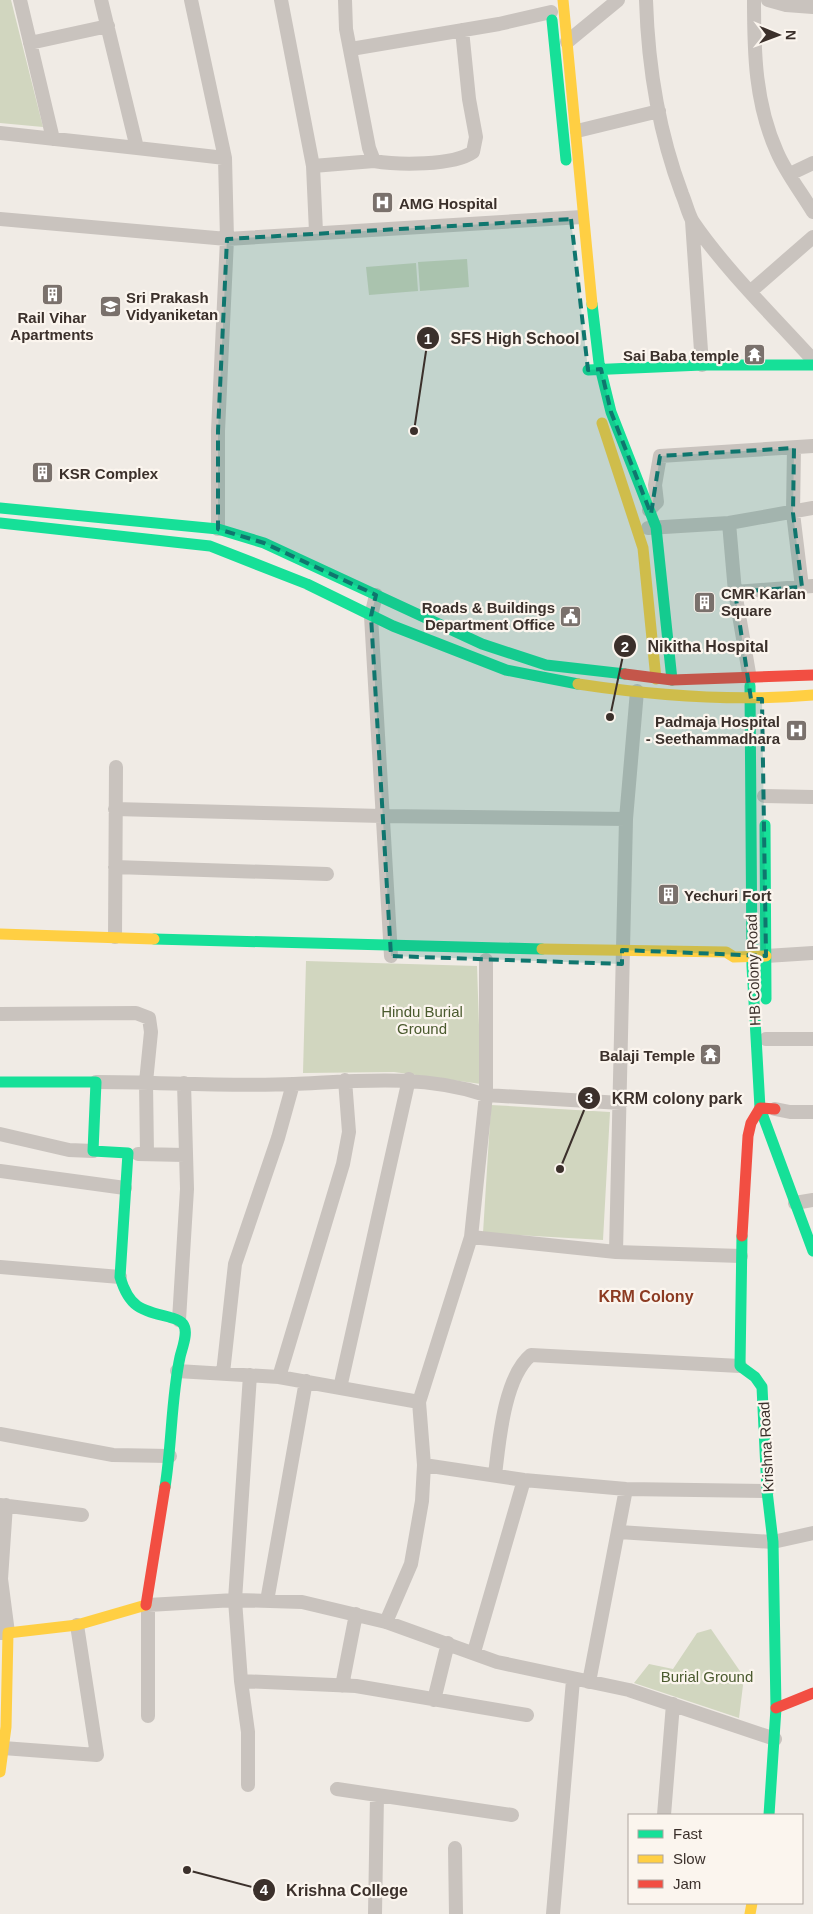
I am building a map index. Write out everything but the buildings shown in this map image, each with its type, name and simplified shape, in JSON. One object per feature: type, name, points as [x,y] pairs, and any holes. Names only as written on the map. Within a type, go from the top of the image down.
[{"type":"street","points":[[20,0],[53,139]]},
{"type":"street","points":[[101,0],[137,148]]},
{"type":"street","points":[[191,0],[225,158],[227,239],[218,431],[218,529]]},
{"type":"street","points":[[281,0],[313,166],[316,232]]},
{"type":"street","points":[[345,0],[346,29],[369,148],[374,161]]},
{"type":"street","points":[[563,0],[577,131],[574,218],[601,369],[611,412],[656,526],[672,680]]},
{"type":"street","points":[[567,42],[618,0]]},
{"type":"street","points":[[646,0],[650,55],[659,111],[674,174],[692,221],[702,365]]},
{"type":"street","points":[[754,0],[754,62],[762,110],[777,153],[813,212]]},
{"type":"street","points":[[768,0],[813,7]]},
{"type":"street","points":[[351,49],[462,30],[551,6],[567,172]]},
{"type":"street","points":[[30,43],[108,26]]},
{"type":"street","points":[[313,166],[374,161],[399,163],[450,160],[461,159],[473,152],[476,137],[469,99],[462,30]]},
{"type":"street","points":[[577,131],[659,111]]},
{"type":"street","points":[[0,133],[225,158]]},
{"type":"street","points":[[790,174],[813,163]]},
{"type":"street","points":[[0,219],[227,239],[316,232],[574,218]]},
{"type":"street","points":[[692,221],[813,360]]},
{"type":"street","points":[[751,291],[813,237]]},
{"type":"street","points":[[586,352],[591,380],[606,436],[639,530],[643,548],[656,679]]},
{"type":"street","points":[[591,380],[601,369],[702,365],[813,365]]},
{"type":"street","points":[[649,510],[657,502],[655,485],[660,456],[813,446]]},
{"type":"street","points":[[735,592],[808,587],[793,513],[794,448]]},
{"type":"street","points":[[0,508],[218,529],[264,543],[482,644],[546,665],[672,680],[756,679],[813,675]]},
{"type":"street","points":[[639,530],[656,526],[729,523],[813,508]]},
{"type":"street","points":[[0,523],[210,546],[307,584],[370,616],[506,670],[530,676],[637,692],[708,699],[757,699],[813,695]]},
{"type":"street","points":[[729,523],[735,592],[756,679]]},
{"type":"street","points":[[376,595],[370,616],[390,951]]},
{"type":"street","name":"HB Colony Road","points":[[756,679],[760,1108],[805,1201],[813,1251]]},
{"type":"street","points":[[616,1252],[621,1103],[622,960],[626,819],[637,692]]},
{"type":"street","points":[[757,699],[763,713]]},
{"type":"street","points":[[115,937],[116,767]]},
{"type":"street","points":[[770,1085],[759,957],[764,800],[813,797]]},
{"type":"street","points":[[115,809],[382,816],[626,819]]},
{"type":"street","points":[[115,868],[327,874]]},
{"type":"street","points":[[0,934],[115,937],[390,951],[622,960],[726,952],[734,957],[813,953]]},
{"type":"street","points":[[0,945],[390,951],[481,960],[486,1095],[471,1237],[419,1402],[424,1465],[422,1501],[411,1564],[386,1622]]},
{"type":"street","points":[[706,964],[725,964],[734,957]]},
{"type":"street","points":[[0,1014],[144,1014],[149,1018],[152,1023],[146,1082],[147,1154]]},
{"type":"street","points":[[766,1039],[813,1039]]},
{"type":"street","points":[[0,1082],[293,1084],[345,1080],[409,1079],[486,1095],[621,1103]]},
{"type":"street","points":[[340,1388],[409,1079]]},
{"type":"street","points":[[279,1377],[343,1164],[349,1132],[345,1080]]},
{"type":"street","points":[[94,1151],[96,1082]]},
{"type":"street","points":[[179,1320],[188,1189],[185,1155],[184,1083]]},
{"type":"street","points":[[223,1374],[235,1264],[278,1138],[293,1084]]},
{"type":"street","points":[[495,1474],[499,1437],[507,1402],[524,1361],[531,1356],[740,1366],[741,1256],[750,1123],[760,1108],[790,1112],[813,1112]]},
{"type":"street","points":[[0,1134],[69,1150],[185,1155]]},
{"type":"street","points":[[128,1153],[120,1276],[124,1295],[132,1305],[179,1320],[184,1325],[185,1334],[177,1371],[170,1456],[148,1605],[148,1716]]},
{"type":"street","points":[[0,1171],[125,1188]]},
{"type":"street","points":[[797,1173],[805,1201],[813,1218]]},
{"type":"street","points":[[471,1237],[616,1252],[741,1256]]},
{"type":"street","points":[[0,1267],[120,1276]]},
{"type":"street","name":"Krishna Road","points":[[740,1366],[756,1377],[762,1387],[767,1491],[773,1542],[776,1708],[769,1814]]},
{"type":"street","points":[[177,1371],[279,1377],[419,1402]]},
{"type":"street","points":[[248,1785],[248,1732],[241,1681],[234,1600],[250,1375]]},
{"type":"street","points":[[267,1601],[306,1382]]},
{"type":"street","points":[[0,1434],[113,1455],[170,1456]]},
{"type":"street","points":[[424,1465],[495,1474],[524,1480],[626,1489],[767,1491]]},
{"type":"street","points":[[474,1652],[524,1480]]},
{"type":"street","points":[[589,1682],[626,1489]]},
{"type":"street","points":[[0,1772],[6,1727],[1,1579],[3,1505],[82,1515]]},
{"type":"street","points":[[618,1532],[773,1542],[813,1533]]},
{"type":"street","points":[[4,1633],[77,1624],[148,1605],[234,1600],[302,1602],[386,1622],[474,1652],[497,1662],[573,1680],[629,1690],[775,1739]]},
{"type":"street","points":[[342,1686],[356,1614]]},
{"type":"street","points":[[4,1748],[97,1755],[77,1624]]},
{"type":"street","points":[[434,1700],[448,1643]]},
{"type":"street","points":[[553,1914],[573,1680]]},
{"type":"street","points":[[241,1681],[342,1686],[527,1715]]},
{"type":"street","points":[[776,1708],[813,1693]]},
{"type":"street","points":[[664,1814],[673,1704]]},
{"type":"street","points":[[337,1789],[512,1815]]},
{"type":"street","points":[[375,1914],[377,1795]]},
{"type":"street","points":[[455,1848],[456,1914]]},
{"type":"highlighted area","points":[[571,219],[588,370],[601,369],[611,412],[651,514],[660,456],[794,448],[793,513],[802,587],[735,592],[751,699],[762,699],[766,956],[622,950],[622,964],[391,956],[371,616],[376,595],[264,543],[218,529],[218,431],[227,239]]},
{"type":"green space","points":[[0,0],[11,0],[43,127],[0,123]]},
{"type":"green space","points":[[467,259],[469,287],[420,291],[418,262]]},
{"type":"green space","points":[[416,263],[418,291],[369,295],[366,267]]},
{"type":"green space","name":"Hindu Burial Ground","points":[[306,961],[477,966],[481,1084],[394,1072],[303,1073]]},
{"type":"green space","points":[[491,1105],[610,1112],[603,1240],[483,1233]]},
{"type":"green space","name":"Burial Ground","points":[[711,1629],[744,1677],[739,1718],[634,1683],[649,1664],[673,1669],[697,1633]]},
{"type":"traffic: fast","points":[[552,20],[566,160]]},
{"type":"traffic: fast","points":[[592,304],[599,363],[611,412],[656,527],[672,680]]},
{"type":"traffic: fast","points":[[588,370],[702,365],[813,365]]},
{"type":"traffic: fast","points":[[0,508],[218,529],[264,543],[482,644],[546,665],[625,674]]},
{"type":"traffic: fast","points":[[0,523],[210,546],[307,584],[393,626],[506,670],[578,684]]},
{"type":"traffic: fast","points":[[750,686],[752,966],[760,1108],[813,1251]]},
{"type":"traffic: fast","points":[[765,825],[766,999]]},
{"type":"traffic: fast","points":[[154,939],[542,949]]},
{"type":"traffic: fast","points":[[0,1082],[96,1082],[93,1151],[128,1153],[120,1277],[127,1295],[137,1306],[178,1320],[185,1327],[177,1373],[165,1487]]},
{"type":"traffic: fast","points":[[742,1236],[740,1366],[755,1377],[762,1387],[767,1491],[773,1542],[776,1708],[769,1814]]},
{"type":"traffic: slow","points":[[563,0],[592,304]]},
{"type":"traffic: slow","points":[[602,423],[643,548],[656,679]]},
{"type":"traffic: slow","points":[[578,684],[696,697],[754,698],[813,695]]},
{"type":"traffic: slow","points":[[0,934],[154,939]]},
{"type":"traffic: slow","points":[[542,949],[726,952],[734,957],[766,956]]},
{"type":"traffic: slow","points":[[0,1772],[6,1727],[8,1633],[77,1625],[146,1605]]},
{"type":"traffic: slow","points":[[750,1914],[752,1904]]},
{"type":"traffic: jam","points":[[625,674],[672,680],[813,675]]},
{"type":"traffic: jam","points":[[742,1236],[748,1136],[751,1123],[760,1108],[775,1109]]},
{"type":"traffic: jam","points":[[146,1605],[165,1487]]},
{"type":"traffic: jam","points":[[776,1708],[813,1693]]},
{"type":"place","name":"AMG Hospital","points":[[383,203]]},
{"type":"place","name":"Rail Vihar Apartments","points":[[52,294]]},
{"type":"place","name":"Sri Prakash Vidyaniketan","points":[[110,306]]},
{"type":"place","name":"Sai Baba temple","points":[[755,355]]},
{"type":"place","name":"SFS High School","points":[[414,431]]},
{"type":"place","name":"KSR Complex","points":[[43,473]]},
{"type":"place","name":"CMR Karlan Square","points":[[705,602]]},
{"type":"place","name":"Roads & Buildings Department Office","points":[[571,616]]},
{"type":"place","name":"Nikitha Hospital","points":[[610,717]]},
{"type":"place","name":"Padmaja Hospital - Seethammadhara","points":[[796,730]]},
{"type":"place","name":"Yechuri Fort","points":[[668,895]]},
{"type":"place","name":"Balaji Temple","points":[[711,1055]]},
{"type":"place","name":"KRM colony park","points":[[560,1169]]},
{"type":"place","name":"Krishna College","points":[[187,1870]]},
{"type":"district","name":"KRM Colony","points":[[646,1296]]}]
